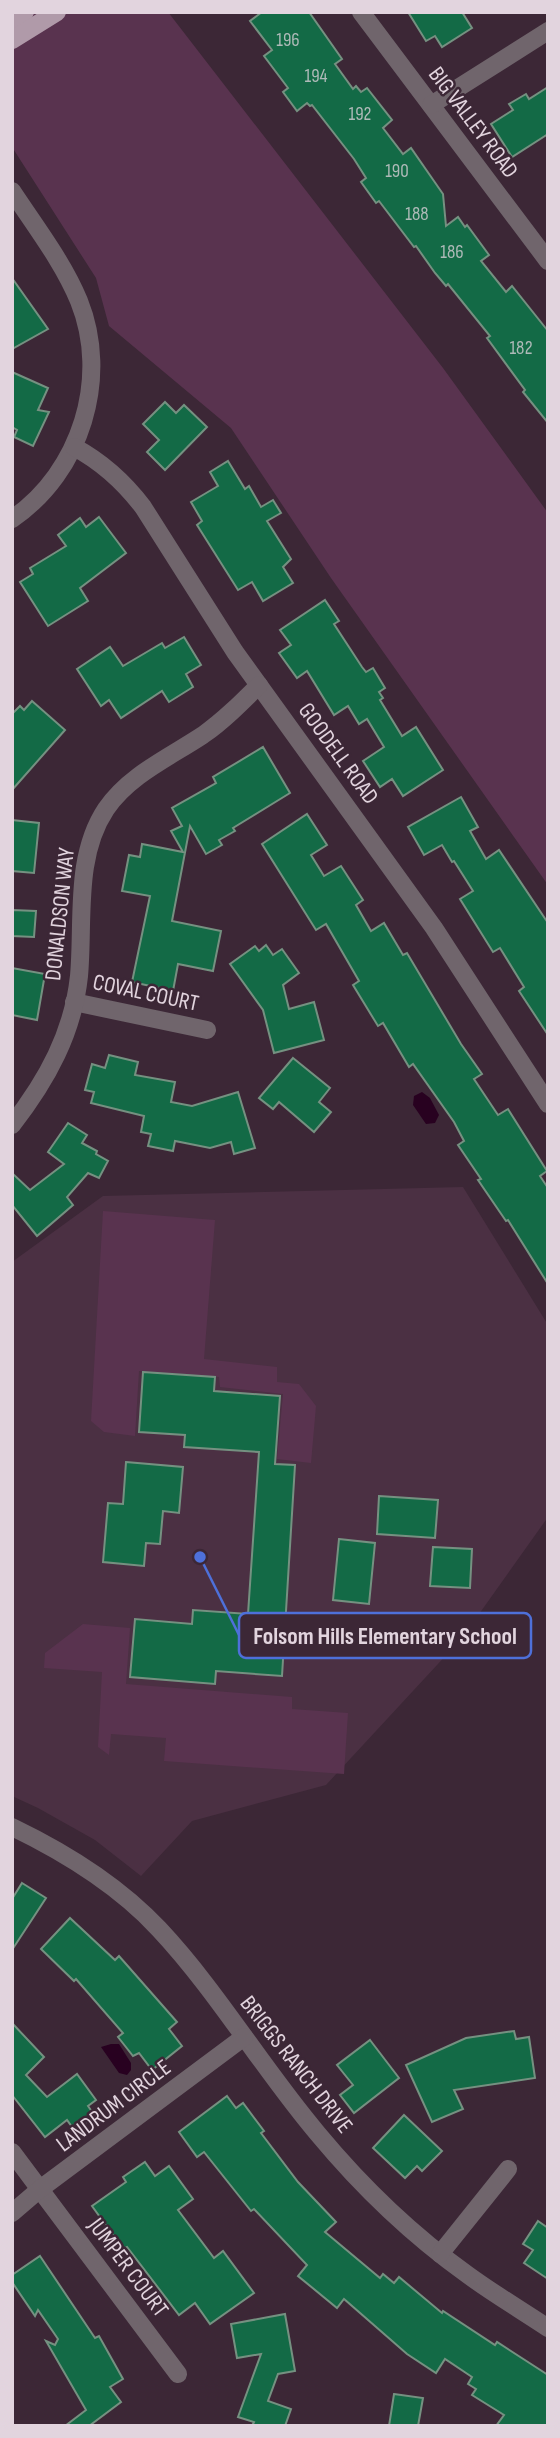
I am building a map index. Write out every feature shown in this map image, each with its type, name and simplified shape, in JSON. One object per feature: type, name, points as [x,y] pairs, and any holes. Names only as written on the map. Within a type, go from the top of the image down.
[{"type":"main road","points":[[12,20],[24,12]]},
{"type":"main road","points":[[12,40],[57,12]]},
{"type":"street","name":"BIG VALLEY ROAD","points":[[361,12],[548,261]]},
{"type":"street","points":[[431,106],[548,31]]},
{"type":"street","points":[[12,191],[72,287],[86,322],[92,360],[85,417],[74,447],[42,494],[12,519]]},
{"type":"street","name":"GOODELL ROAD","points":[[74,447],[105,466],[132,492],[259,685],[435,928],[548,1104]]},
{"type":"street","name":"DONALDSON WAY","points":[[12,1125],[37,1092],[57,1056],[74,1002],[79,977],[84,876],[89,847],[106,810],[134,780],[206,733],[259,685]]},
{"type":"street","name":"COVAL COURT","points":[[74,1002],[207,1030]]},
{"type":"street","name":"BRIGGS RANCH DRIVE","points":[[12,1827],[83,1866],[122,1894],[158,1927],[190,1963],[317,2133],[354,2175],[394,2215],[440,2254],[548,2328]]},
{"type":"street","name":"LANDRUM CIRCLE","points":[[12,2213],[40,2189],[244,2037]]},
{"type":"street","name":"JUMPER COURT","points":[[12,2152],[178,2374]]},
{"type":"street","points":[[440,2254],[508,2169]]},
{"type":"shaded area","points":[[12,12],[168,12],[443,368],[548,513],[548,885],[331,578],[231,428],[109,326],[96,278],[12,147]]},
{"type":"shaded area","points":[[422,1092],[430,1098],[439,1115],[435,1123],[426,1124],[413,1105],[414,1096]]},
{"type":"shaded area","points":[[463,1187],[548,1325],[548,1517],[462,1638],[326,1785],[192,1821],[141,1876],[95,1840],[12,1796],[12,1262],[103,1196]]},
{"type":"shaded area","points":[[103,1211],[215,1220],[204,1359],[277,1367],[277,1382],[299,1384],[316,1406],[311,1463],[277,1459],[283,1394],[220,1387],[219,1377],[139,1371],[135,1436],[104,1432],[91,1421]]},
{"type":"shaded area","points":[[83,1624],[130,1628],[126,1684],[292,1697],[292,1709],[348,1713],[344,1774],[164,1761],[166,1738],[111,1734],[109,1755],[98,1747],[102,1672],[44,1668],[45,1653]]},
{"type":"shaded area","points":[[119,2044],[131,2063],[131,2070],[127,2075],[119,2073],[101,2047]]},
{"type":"building","points":[[262,12],[309,12],[342,59],[335,64],[353,89],[356,86],[361,92],[367,88],[392,120],[383,128],[403,154],[411,148],[443,194],[446,226],[458,217],[465,227],[467,225],[489,255],[481,261],[506,292],[512,286],[548,331],[548,423],[523,392],[525,390],[487,338],[490,336],[448,284],[446,286],[435,273],[379,201],[376,203],[361,182],[366,178],[354,159],[312,105],[307,103],[297,111],[283,92],[288,88],[264,56],[272,50],[250,21]]},
{"type":"building","points":[[408,12],[462,12],[472,28],[442,47],[435,36],[426,41]]},
{"type":"building","points":[[548,87],[548,134],[512,157],[491,124],[513,110],[509,104],[526,94],[529,99]]},
{"type":"building","points":[[12,278],[48,329],[12,349]]},
{"type":"building","points":[[12,372],[48,388],[38,410],[49,412],[33,446],[14,437],[17,430],[12,427]]},
{"type":"building","points":[[165,402],[176,413],[184,405],[207,427],[165,470],[147,452],[159,440],[143,424]]},
{"type":"building","points":[[228,461],[245,489],[249,486],[261,507],[273,500],[281,513],[267,521],[291,559],[283,567],[293,583],[263,601],[252,582],[238,590],[197,525],[202,521],[191,502],[218,486],[210,472]]},
{"type":"building","points":[[99,517],[126,553],[80,588],[88,601],[48,626],[20,582],[33,574],[30,568],[66,546],[58,535],[80,518],[86,527]]},
{"type":"building","points":[[325,600],[339,621],[334,624],[362,667],[366,672],[373,668],[385,688],[379,692],[383,698],[380,700],[402,736],[416,727],[443,770],[403,796],[392,779],[380,787],[363,761],[384,747],[367,719],[359,724],[348,706],[334,715],[307,671],[297,678],[279,653],[291,645],[280,630]]},
{"type":"building","points":[[184,637],[201,665],[186,674],[193,687],[169,702],[162,691],[121,718],[109,700],[101,706],[77,669],[110,647],[123,666],[162,643],[165,648]]},
{"type":"building","points":[[32,701],[65,730],[12,790],[12,714],[20,706],[24,710]]},
{"type":"building","points":[[263,747],[290,793],[233,828],[235,831],[219,840],[222,845],[206,854],[190,826],[172,921],[221,931],[213,971],[178,964],[173,991],[132,982],[150,896],[122,891],[129,855],[140,857],[142,844],[183,852],[171,831],[182,826],[172,808],[216,783],[213,777]]},
{"type":"building","points":[[461,797],[478,827],[470,831],[486,859],[499,850],[548,923],[548,1035],[519,991],[524,987],[500,948],[493,952],[460,899],[473,891],[454,861],[452,862],[442,845],[424,855],[408,827]]},
{"type":"building","points":[[307,814],[327,845],[311,855],[324,876],[341,866],[363,900],[356,905],[371,931],[384,923],[403,955],[407,953],[482,1074],[474,1079],[498,1115],[508,1109],[547,1171],[540,1176],[548,1188],[548,1284],[508,1220],[506,1221],[478,1180],[481,1179],[458,1145],[464,1141],[454,1122],[413,1064],[409,1067],[383,1023],[378,1026],[353,985],[359,981],[326,924],[316,930],[262,844]]},
{"type":"building","points":[[12,820],[39,823],[34,873],[12,871]]},
{"type":"building","points":[[12,910],[36,911],[34,937],[12,936]]},
{"type":"building","points":[[266,945],[273,955],[282,949],[299,973],[283,985],[289,1009],[314,1002],[324,1040],[274,1053],[263,1010],[230,964],[255,946],[259,951]]},
{"type":"building","points":[[12,968],[45,974],[37,1020],[12,1015]]},
{"type":"building","points":[[109,1055],[138,1062],[135,1075],[175,1082],[171,1102],[192,1106],[238,1092],[255,1148],[234,1154],[231,1142],[210,1148],[175,1141],[173,1151],[148,1146],[151,1134],[141,1132],[144,1116],[91,1103],[94,1092],[85,1090],[92,1064],[105,1068]]},
{"type":"building","points":[[293,1058],[330,1088],[319,1102],[331,1112],[314,1132],[279,1102],[273,1109],[259,1098]]},
{"type":"building","points":[[68,1123],[87,1135],[82,1143],[108,1161],[99,1178],[88,1173],[67,1197],[73,1205],[37,1236],[12,1205],[12,1173],[30,1190],[64,1164],[48,1152]]},
{"type":"building","points":[[143,1372],[215,1377],[214,1391],[280,1396],[275,1464],[295,1465],[282,1676],[216,1671],[215,1684],[130,1677],[135,1619],[192,1624],[193,1610],[248,1614],[259,1452],[184,1447],[185,1435],[139,1432]]},
{"type":"building","points":[[126,1462],[183,1467],[179,1513],[163,1511],[160,1544],[146,1543],[144,1566],[103,1562],[108,1503],[123,1504]]},
{"type":"building","points":[[379,1496],[438,1500],[435,1538],[377,1534]]},
{"type":"building","points":[[339,1539],[375,1543],[369,1604],[333,1600]]},
{"type":"building","points":[[433,1547],[472,1549],[470,1588],[430,1586]]},
{"type":"building","points":[[22,1883],[46,1898],[12,1950],[12,1899]]},
{"type":"building","points":[[70,1918],[115,1960],[119,1956],[177,2022],[169,2029],[182,2046],[152,2070],[139,2053],[133,2056],[118,2037],[123,2033],[76,1979],[74,1981],[41,1949]]},
{"type":"building","points":[[12,2023],[44,2057],[26,2075],[47,2097],[77,2074],[96,2100],[88,2106],[95,2116],[75,2131],[67,2120],[45,2137],[12,2095]]},
{"type":"building","points":[[514,2031],[516,2039],[529,2037],[535,2078],[454,2090],[463,2109],[432,2122],[406,2065],[466,2038]]},
{"type":"building","points":[[370,2040],[399,2078],[354,2113],[340,2095],[353,2085],[337,2065]]},
{"type":"building","points":[[227,2096],[236,2108],[243,2103],[264,2131],[261,2133],[298,2182],[336,2222],[325,2232],[380,2278],[383,2274],[394,2283],[399,2277],[442,2313],[443,2311],[495,2345],[497,2342],[548,2375],[548,2426],[496,2426],[504,2415],[472,2395],[476,2389],[468,2384],[472,2377],[445,2359],[436,2373],[407,2354],[344,2299],[337,2308],[298,2276],[307,2265],[254,2209],[251,2211],[204,2152],[197,2157],[179,2132]]},
{"type":"building","points":[[404,2115],[442,2151],[422,2171],[417,2166],[405,2178],[373,2148]]},
{"type":"building","points":[[145,2162],[155,2176],[169,2166],[193,2199],[178,2210],[214,2258],[223,2251],[254,2293],[210,2324],[195,2303],[179,2315],[127,2247],[123,2249],[92,2206],[126,2182],[123,2177]]},
{"type":"building","points":[[538,2221],[548,2228],[548,2279],[524,2263],[533,2250],[523,2244]]},
{"type":"building","points":[[40,2256],[95,2338],[99,2336],[123,2379],[110,2387],[121,2402],[89,2426],[65,2426],[86,2410],[46,2341],[55,2345],[58,2339],[38,2310],[35,2316],[12,2282],[12,2275]]},
{"type":"building","points":[[285,2314],[295,2371],[278,2374],[268,2401],[291,2409],[285,2426],[252,2426],[254,2422],[238,2417],[261,2354],[237,2358],[231,2324]]},
{"type":"building","points":[[394,2394],[423,2398],[418,2426],[389,2426]]},
{"type":"place","name":"Folsom Hills Elementary School","points":[[200,1557]]}]
